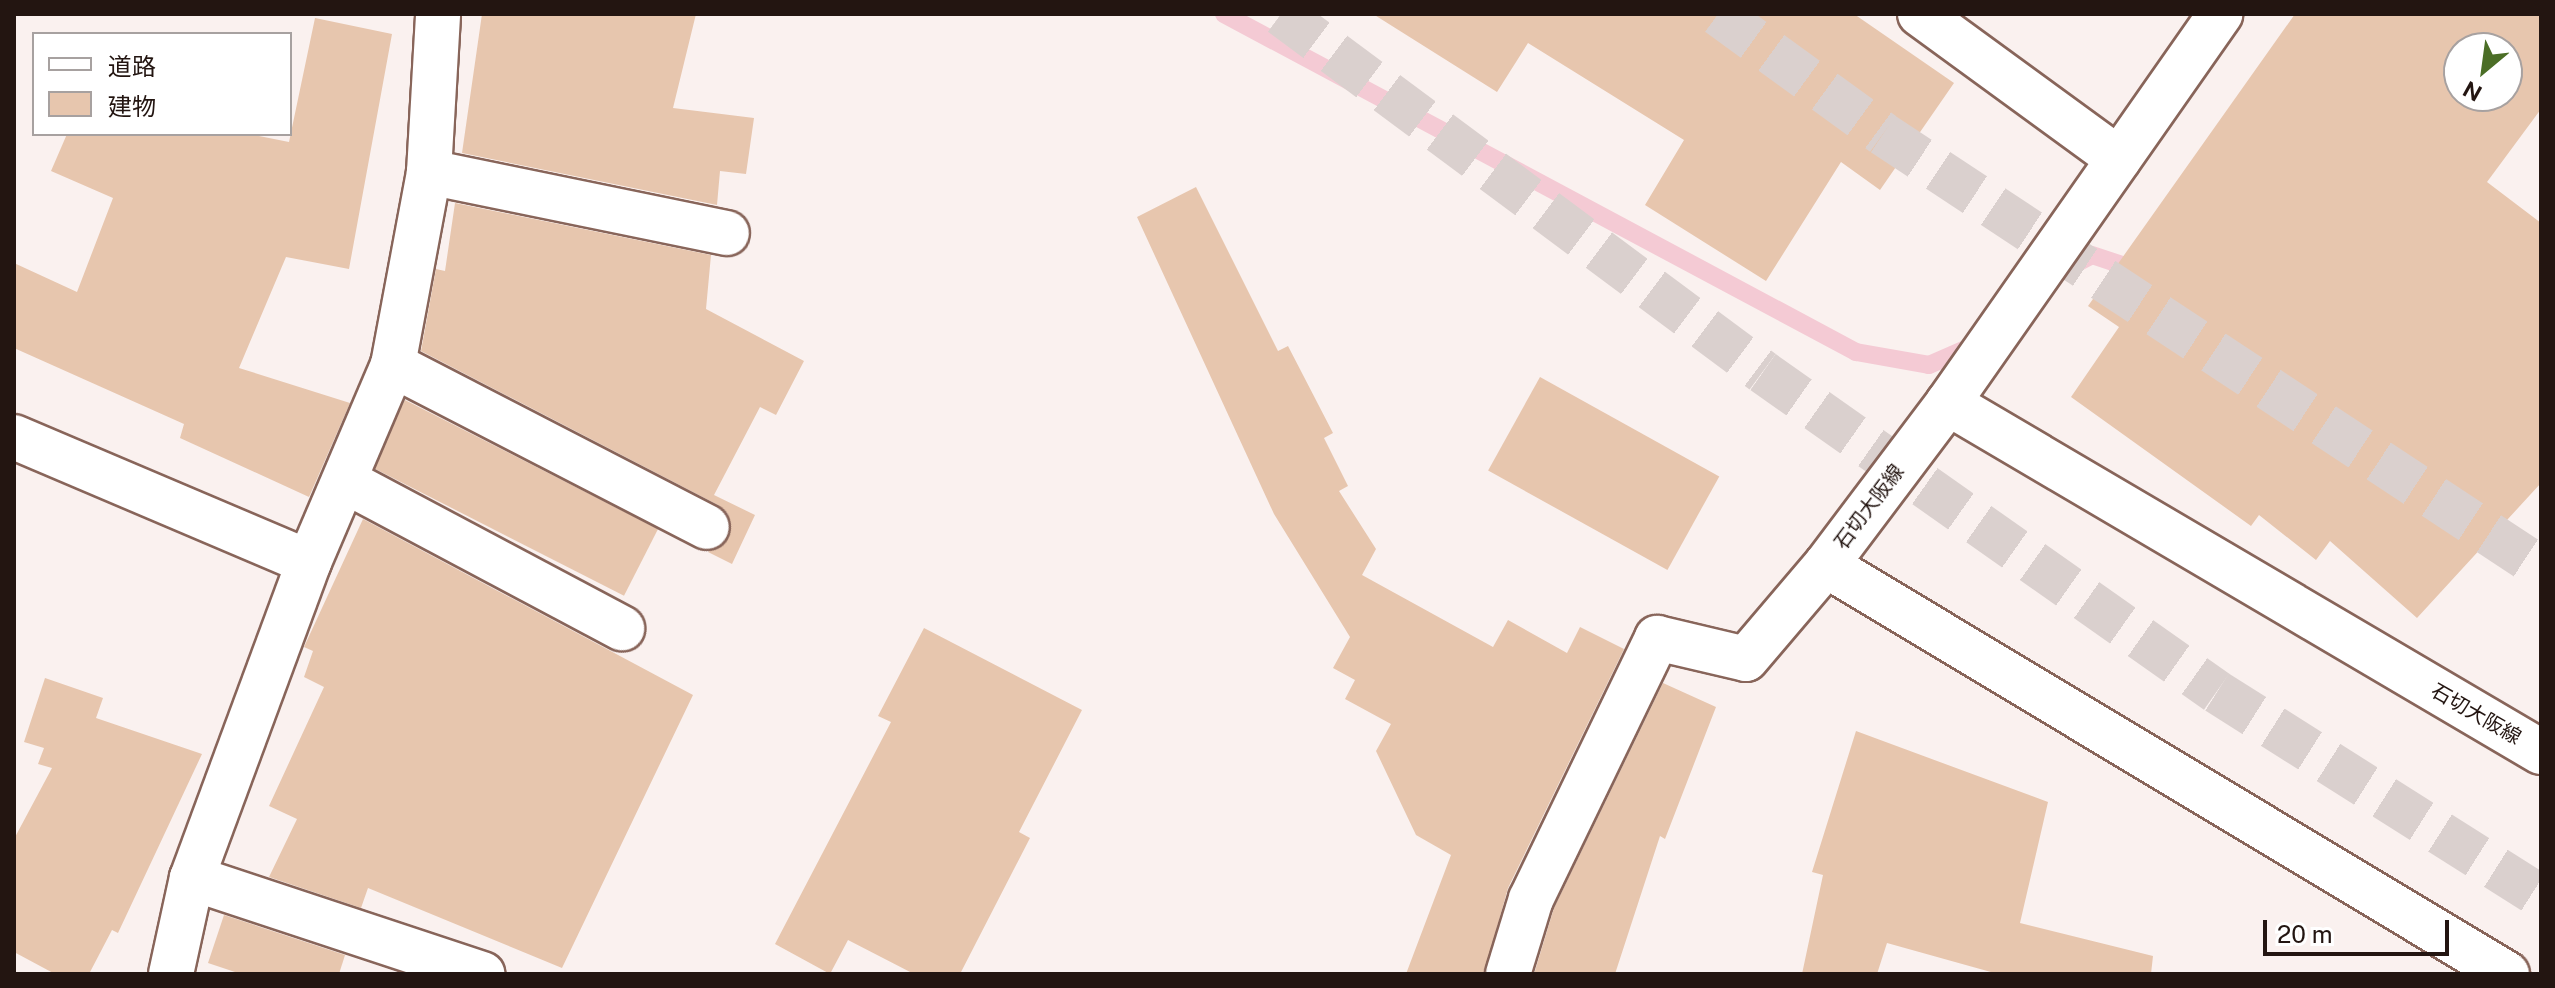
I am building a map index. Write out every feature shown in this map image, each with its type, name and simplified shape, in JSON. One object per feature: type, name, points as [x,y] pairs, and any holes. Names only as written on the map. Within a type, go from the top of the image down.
[{"type":"street","points":[[171,974],[192,878],[309,562],[393,365],[429,172],[438,14]]},
{"type":"street","points":[[1920,14],[2119,159]]},
{"type":"street","points":[[1948,403],[2220,14]]},
{"type":"street","points":[[429,172],[727,233]]},
{"type":"street","points":[[393,365],[707,527]]},
{"type":"street","name":"石切大阪線","points":[[2507,974],[1826,565],[1948,403],[2541,752]]},
{"type":"street","points":[[14,437],[309,562]]},
{"type":"street","points":[[345,481],[622,628]]},
{"type":"street","points":[[1508,974],[1531,899],[1657,638],[1746,659],[1826,565]]},
{"type":"street","points":[[192,878],[483,974]]},
{"type":"building","points":[[482,14],[696,14],[673,108],[754,118],[746,174],[720,171],[717,205],[462,153]]},
{"type":"building","points":[[1373,14],[1854,14],[1954,83],[1880,190],[1841,162],[1766,281],[1645,205],[1684,140],[1528,43],[1497,92]]},
{"type":"building","points":[[2295,14],[2541,14],[2541,109],[2487,182],[2541,223],[2541,483],[2417,618],[2330,541],[2316,560],[2259,515],[2251,526],[2071,397],[2119,327],[2088,306]]},
{"type":"building","points":[[315,18],[392,34],[349,269],[286,257],[239,368],[350,403],[309,497],[180,438],[184,424],[14,348],[14,263],[77,292],[113,198],[51,171],[66,136],[259,136],[289,142]]},
{"type":"building","points":[[1196,187],[1278,351],[1288,346],[1333,433],[1324,438],[1348,486],[1339,491],[1376,549],[1362,575],[1493,647],[1508,620],[1567,653],[1580,627],[1624,649],[1508,888],[1484,974],[1406,974],[1451,855],[1416,835],[1376,751],[1391,724],[1345,699],[1355,680],[1333,668],[1350,637],[1274,514],[1137,217]]},
{"type":"building","points":[[455,203],[711,255],[706,309],[804,361],[776,415],[760,407],[714,495],[755,515],[732,564],[708,552],[729,538],[728,514],[718,505],[421,351],[436,269],[445,271]]},
{"type":"building","points":[[1540,377],[1719,476],[1667,570],[1488,471]]},
{"type":"building","points":[[405,400],[658,529],[624,596],[371,467]]},
{"type":"building","points":[[363,519],[693,695],[562,968],[368,888],[361,908],[269,877],[297,819],[269,806],[324,687],[304,677],[313,651],[304,647]]},
{"type":"building","points":[[924,628],[1082,710],[1019,832],[1030,838],[960,974],[914,974],[848,940],[830,974],[775,944],[891,722],[878,716]]},
{"type":"building","points":[[45,678],[103,698],[96,718],[202,754],[118,933],[112,930],[89,974],[55,974],[14,952],[14,839],[52,768],[38,764],[44,748],[24,742]]},
{"type":"building","points":[[1663,683],[1716,707],[1665,839],[1660,836],[1615,974],[1534,974],[1554,908]]},
{"type":"building","points":[[1856,731],[2048,802],[2020,923],[2153,956],[2151,974],[1998,974],[1887,943],[1877,974],[1802,974],[1823,875],[1812,872]]},
{"type":"building","points":[[224,915],[345,955],[339,974],[241,974],[208,963]]},
{"type":"waterway","points":[[1224,14],[1856,352],[1929,365],[1979,343]]},
{"type":"waterway","points":[[2050,277],[2092,255],[2140,271]]},
{"type":"tunnel","points":[[1281,14],[1763,372],[2217,692],[2541,897]]},
{"type":"tunnel","points":[[1718,14],[1883,134],[2541,568]]}]
